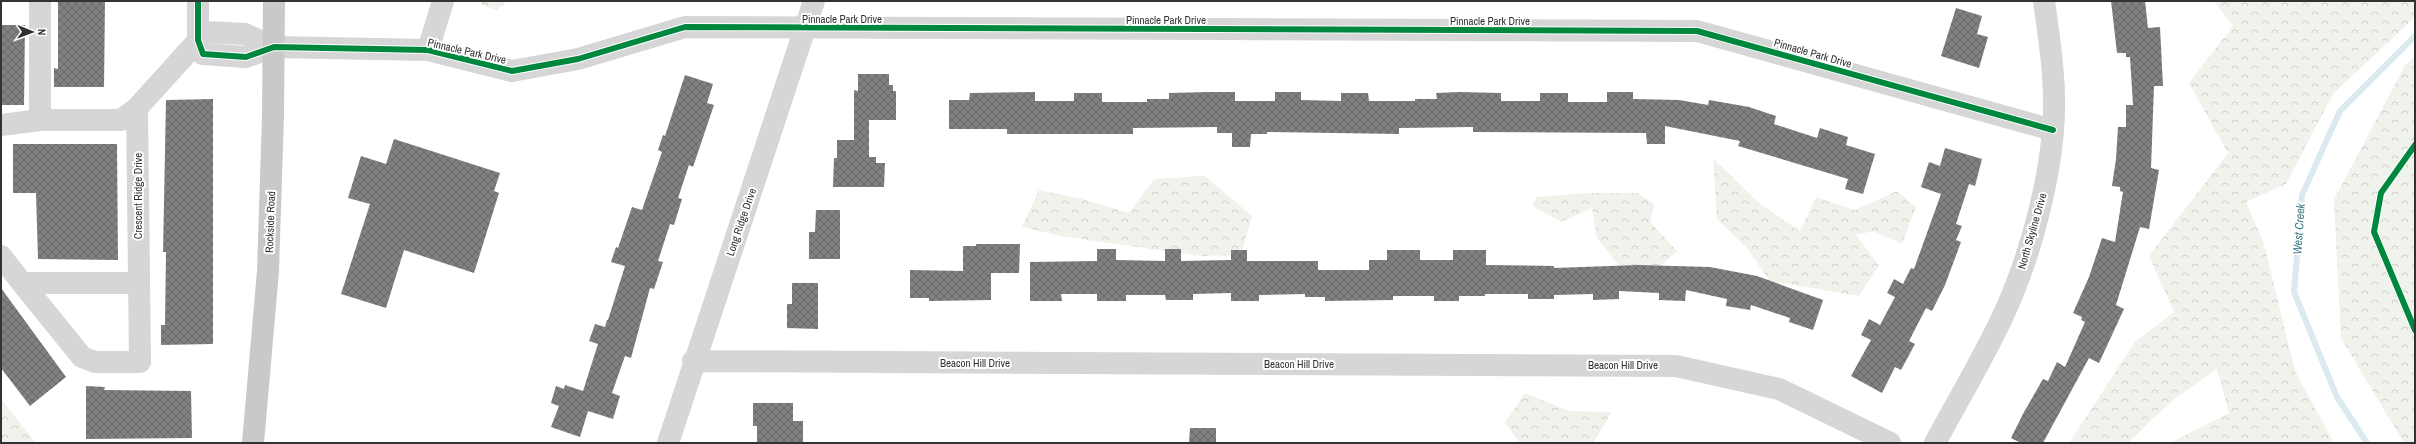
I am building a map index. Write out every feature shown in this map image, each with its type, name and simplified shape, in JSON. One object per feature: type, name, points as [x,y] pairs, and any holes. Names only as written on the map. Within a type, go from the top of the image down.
[{"type":"main road","name":"Rockside Road","points":[[252,443],[268,271],[274,1]]},
{"type":"street","points":[[40,1],[40,120]]},
{"type":"street","points":[[198,1],[198,40],[203,54],[246,57],[274,47]]},
{"type":"street","points":[[428,50],[443,1]]},
{"type":"street","name":"Long Ridge Drive","points":[[668,443],[693,361],[814,1]]},
{"type":"street","name":"North Skyline Drive","points":[[1935,443],[2002,319],[2021,268],[2046,180],[2053,130],[2052,59],[2044,1]]},
{"type":"street","name":"Pinnacle Park Drive","points":[[274,47],[428,50],[512,71],[578,59],[686,27],[805,30],[1697,31],[2053,130]]},
{"type":"street","points":[[1,125],[40,120],[121,120],[137,108],[198,40]]},
{"type":"street","name":"Crescent Ridge Drive","points":[[1,256],[82,357],[95,362],[140,362],[137,108]]},
{"type":"street","points":[[22,283],[139,283]]},
{"type":"street","name":"Beacon Hill Drive","points":[[693,361],[1676,366],[1779,389],[1890,443]]},
{"type":"green space","points":[[482,1],[506,1],[497,11],[480,4]]},
{"type":"green space","points":[[2214,1],[2415,1],[2415,17],[2333,94],[2286,184],[2246,202],[2264,244],[2295,371],[2334,443],[2170,443],[2229,413],[2217,369],[2173,400],[2128,443],[2069,443],[2135,342],[2174,312],[2149,256],[2228,153],[2189,83],[2233,26]]},
{"type":"green space","points":[[2415,57],[2415,443],[2404,443],[2341,338],[2334,200],[2405,65]]},
{"type":"green space","points":[[1713,158],[1760,204],[1800,231],[1816,197],[1855,210],[1897,191],[1916,207],[1902,244],[1873,231],[1856,235],[1879,265],[1859,296],[1770,281],[1746,247],[1717,219]]},
{"type":"green space","points":[[1205,176],[1252,216],[1241,255],[1200,256],[1061,236],[1022,227],[1039,190],[1082,199],[1129,213],[1154,179]]},
{"type":"green space","points":[[1592,193],[1637,193],[1654,204],[1650,222],[1677,251],[1651,275],[1622,269],[1597,238],[1592,208],[1561,222],[1532,206],[1536,197]]},
{"type":"green space","points":[[1525,393],[1569,411],[1612,412],[1593,443],[1520,443],[1505,423]]},
{"type":"green space","points":[[1,399],[36,443],[1,443]]},
{"type":"building","points":[[58,1],[105,1],[104,87],[54,87],[54,68],[58,69]]},
{"type":"building","points":[[2111,1],[2145,1],[2148,28],[2160,27],[2163,86],[2154,86],[2151,168],[2159,170],[2149,229],[2140,227],[2116,305],[2124,309],[2099,363],[2089,358],[2043,443],[2021,443],[2011,438],[2024,412],[2043,379],[2048,381],[2057,362],[2065,367],[2085,322],[2081,320],[2082,317],[2073,313],[2089,277],[2102,238],[2115,242],[2123,192],[2120,191],[2120,187],[2112,186],[2116,159],[2118,127],[2126,127],[2126,105],[2133,105],[2130,57],[2126,57],[2126,53],[2117,53]]},
{"type":"building","points":[[1956,8],[1982,16],[1977,34],[1988,37],[1979,68],[1941,56]]},
{"type":"building","points":[[1,25],[25,25],[24,105],[1,105]]},
{"type":"building","points":[[858,74],[889,74],[889,85],[893,85],[893,91],[896,91],[896,120],[869,120],[869,157],[876,157],[876,163],[885,163],[884,187],[833,187],[834,158],[837,158],[837,140],[854,140],[854,90],[858,91]]},
{"type":"building","points":[[685,75],[713,84],[707,103],[714,105],[693,167],[689,165],[678,198],[682,199],[674,225],[670,224],[658,261],[663,262],[654,289],[650,288],[631,358],[625,356],[612,393],[620,396],[613,419],[588,411],[580,437],[551,427],[559,406],[551,403],[556,386],[564,389],[565,385],[583,391],[598,344],[589,341],[595,324],[605,327],[625,266],[611,262],[616,247],[618,248],[632,207],[642,210],[662,152],[658,150],[663,135],[665,136]]},
{"type":"building","points":[[1035,92],[1035,101],[1074,101],[1074,93],[1102,93],[1102,102],[1147,102],[1147,99],[1169,99],[1169,93],[1235,92],[1235,101],[1275,101],[1275,92],[1301,92],[1301,100],[1341,101],[1341,93],[1368,93],[1369,101],[1415,101],[1415,99],[1437,99],[1436,93],[1459,92],[1501,93],[1501,101],[1540,101],[1540,93],[1568,93],[1568,102],[1607,102],[1607,92],[1633,92],[1633,99],[1679,100],[1708,105],[1709,100],[1749,107],[1776,116],[1774,124],[1817,138],[1820,128],[1848,137],[1846,145],[1875,154],[1863,194],[1845,189],[1848,179],[1738,146],[1740,141],[1665,126],[1665,144],[1647,144],[1646,133],[1473,132],[1473,127],[1399,128],[1399,134],[1267,132],[1267,134],[1251,134],[1250,147],[1232,147],[1232,133],[1217,133],[1217,127],[1133,128],[1133,134],[1007,134],[1007,129],[949,129],[949,100],[969,100],[970,93]]},
{"type":"building","points":[[213,99],[213,344],[161,345],[161,325],[165,325],[166,252],[163,252],[166,100]]},
{"type":"building","points":[[394,139],[500,173],[494,191],[499,193],[474,273],[404,250],[386,308],[341,294],[370,204],[348,198],[361,156],[386,164]]},
{"type":"building","points":[[13,144],[117,144],[118,260],[38,259],[36,193],[13,193]]},
{"type":"building","points":[[1945,148],[1982,159],[1975,186],[1969,184],[1956,224],[1962,226],[1956,240],[1961,242],[1945,285],[1932,311],[1926,308],[1909,341],[1915,344],[1901,370],[1895,367],[1882,393],[1851,376],[1871,340],[1861,335],[1869,319],[1880,325],[1895,297],[1887,293],[1894,279],[1903,284],[1911,268],[1914,269],[1941,194],[1921,187],[1929,162],[1940,166]]},
{"type":"building","points":[[816,210],[840,210],[840,259],[809,259],[809,232],[815,232]]},
{"type":"building","points":[[976,244],[1020,244],[1019,273],[991,273],[991,300],[929,301],[929,298],[910,298],[910,270],[963,271],[963,246],[976,246]]},
{"type":"building","points":[[1097,249],[1116,249],[1116,260],[1165,261],[1165,249],[1181,249],[1181,261],[1231,260],[1231,250],[1247,250],[1247,261],[1318,261],[1318,270],[1369,270],[1369,260],[1387,260],[1387,250],[1420,250],[1420,260],[1453,260],[1453,250],[1486,250],[1486,265],[1554,266],[1554,268],[1638,265],[1710,267],[1757,276],[1823,300],[1813,330],[1789,322],[1790,318],[1751,305],[1750,310],[1726,306],[1727,299],[1686,290],[1685,301],[1659,300],[1659,293],[1619,291],[1619,299],[1593,300],[1593,294],[1554,295],[1554,299],[1528,299],[1528,294],[1485,294],[1485,296],[1459,296],[1459,301],[1434,301],[1434,296],[1393,296],[1393,300],[1325,301],[1325,297],[1305,297],[1305,294],[1259,295],[1259,301],[1231,301],[1231,293],[1193,294],[1193,300],[1166,300],[1165,295],[1126,295],[1126,301],[1097,301],[1097,294],[1061,294],[1062,301],[1030,301],[1030,262],[1097,261]]},
{"type":"building","points":[[792,283],[818,283],[818,329],[787,328],[787,304],[792,304]]},
{"type":"building","points":[[1,288],[66,377],[30,406],[1,368]]},
{"type":"building","points":[[86,386],[105,387],[104,390],[191,391],[192,438],[86,439]]},
{"type":"building","points":[[753,403],[793,403],[793,421],[803,421],[803,443],[757,443],[757,426],[753,426]]},
{"type":"building","points":[[1190,428],[1216,428],[1216,443],[1189,443]]},
{"type":"waterway","name":"West Creek","points":[[2367,443],[2337,397],[2294,292],[2302,195],[2340,111],[2415,36]]},
{"type":"cycle path","points":[[198,1],[198,40],[203,54],[246,57],[274,47],[428,50],[512,71],[578,59],[685,27],[1697,31],[2053,130]]},
{"type":"cycle path","points":[[2415,145],[2381,193],[2374,232],[2415,330]]}]
